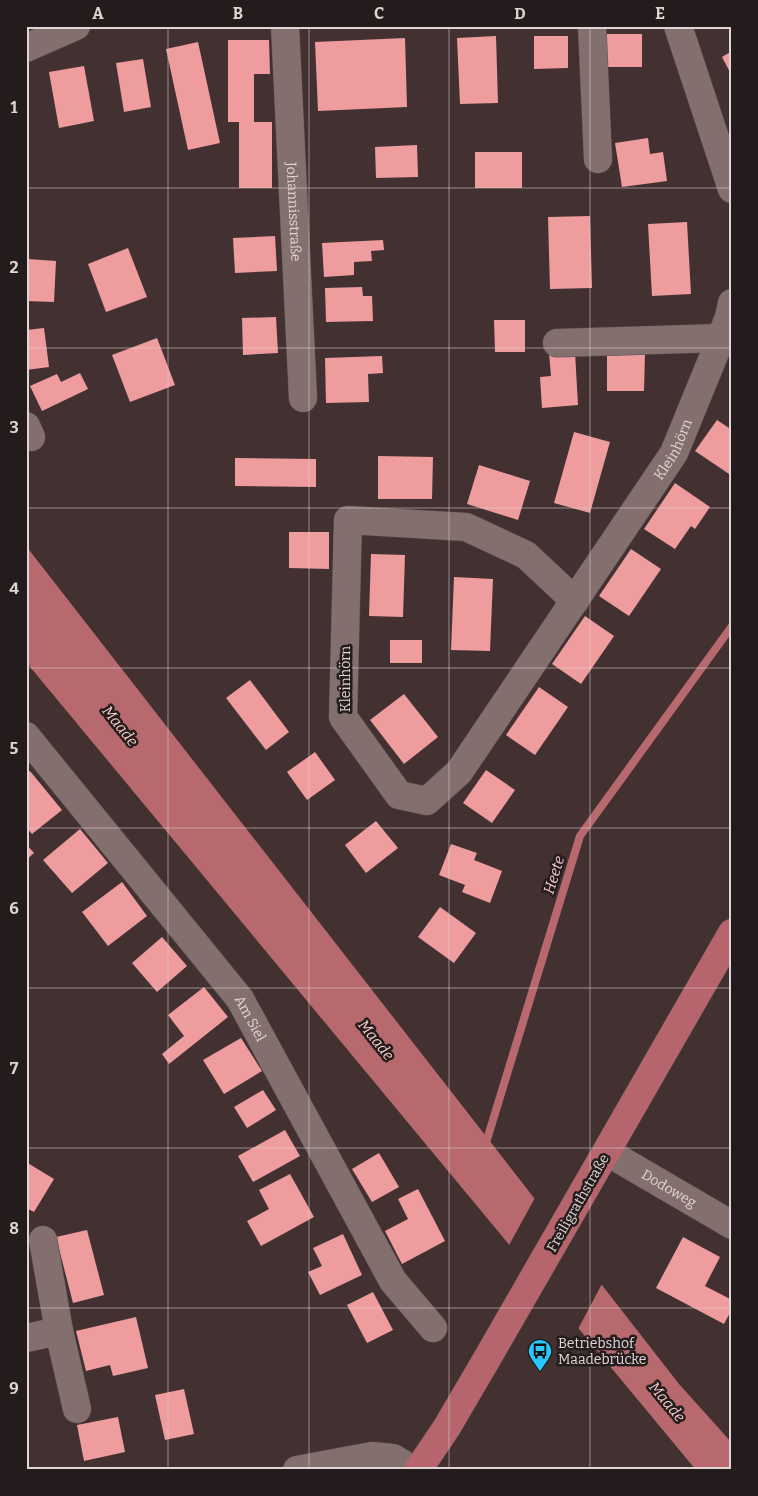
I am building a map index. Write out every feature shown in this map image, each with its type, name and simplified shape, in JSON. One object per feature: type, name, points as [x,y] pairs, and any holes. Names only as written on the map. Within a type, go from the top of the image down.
[{"type":"main road","name":"Freiligrathstraße","points":[[418,1470],[447,1427],[510,1320],[732,933]]},
{"type":"street","points":[[26,48],[76,26]]},
{"type":"street","name":"Johannisstraße","points":[[285,26],[303,398]]},
{"type":"street","points":[[592,26],[598,158]]},
{"type":"street","points":[[678,26],[732,189]]},
{"type":"street","name":"Kleinhörn","points":[[576,601],[526,555],[466,527],[348,520],[343,716],[399,795],[427,801],[459,772],[576,601],[674,453],[721,338],[732,303]]},
{"type":"street","points":[[557,343],[721,338]]},
{"type":"street","name":"Am Siel","points":[[26,736],[240,999],[393,1281],[433,1328]]},
{"type":"street","name":"Dodoweg","points":[[607,1152],[732,1225]]},
{"type":"street","points":[[43,1240],[59,1331],[77,1409]]},
{"type":"street","points":[[26,1338],[59,1331]]},
{"type":"street","points":[[297,1470],[372,1456],[393,1458],[413,1470]]},
{"type":"water","name":"Maade","points":[[26,546],[679,1384],[732,1443],[732,1470],[696,1470],[26,662]]},
{"type":"pier","points":[[536,1196],[603,1282],[577,1331],[508,1247]]},
{"type":"building","points":[[599,34],[642,34],[642,67],[599,67]]},
{"type":"building","points":[[496,36],[498,103],[460,104],[457,38]]},
{"type":"building","points":[[534,36],[568,36],[568,68],[534,69]]},
{"type":"building","points":[[405,38],[407,107],[318,111],[315,42]]},
{"type":"building","points":[[228,40],[269,40],[270,74],[254,74],[254,122],[272,122],[272,188],[239,188],[239,122],[228,122]]},
{"type":"building","points":[[198,42],[220,143],[188,150],[166,49]]},
{"type":"building","points":[[732,51],[732,76],[722,57]]},
{"type":"building","points":[[143,59],[151,107],[124,112],[116,63]]},
{"type":"building","points":[[84,66],[94,121],[59,128],[49,72]]},
{"type":"building","points":[[648,138],[650,154],[663,152],[667,181],[622,187],[615,143]]},
{"type":"building","points":[[417,145],[418,177],[376,178],[375,147]]},
{"type":"building","points":[[475,152],[522,152],[522,188],[475,188]]},
{"type":"building","points":[[590,216],[592,288],[550,289],[548,217]]},
{"type":"building","points":[[687,222],[691,294],[652,296],[648,224]]},
{"type":"building","points":[[275,236],[277,271],[235,273],[233,238]]},
{"type":"building","points":[[383,240],[384,250],[371,251],[372,261],[354,262],[354,275],[324,277],[322,243]]},
{"type":"building","points":[[128,248],[147,297],[106,312],[88,264]]},
{"type":"building","points":[[28,259],[56,261],[54,302],[26,301]]},
{"type":"building","points":[[362,287],[363,296],[372,296],[373,321],[326,322],[325,288]]},
{"type":"building","points":[[276,317],[278,353],[243,355],[242,318]]},
{"type":"building","points":[[494,320],[525,320],[525,352],[495,352]]},
{"type":"building","points":[[44,328],[49,367],[26,370],[26,330]]},
{"type":"building","points":[[157,338],[175,385],[130,402],[112,355]]},
{"type":"building","points":[[575,352],[578,405],[542,408],[540,377],[551,376],[549,353]]},
{"type":"building","points":[[607,353],[645,353],[644,391],[607,391]]},
{"type":"building","points":[[382,356],[383,373],[368,374],[369,402],[326,403],[325,358]]},
{"type":"building","points":[[80,373],[88,389],[42,411],[30,386],[57,374],[61,382]]},
{"type":"building","points":[[717,420],[732,430],[732,476],[695,451]]},
{"type":"building","points":[[574,432],[610,442],[590,513],[554,503]]},
{"type":"building","points":[[378,456],[433,457],[432,499],[378,499]]},
{"type":"building","points":[[235,458],[316,459],[316,487],[235,486]]},
{"type":"building","points":[[479,465],[530,481],[518,520],[467,504]]},
{"type":"building","points":[[675,483],[710,507],[695,529],[691,526],[675,549],[644,529]]},
{"type":"building","points":[[289,532],[329,532],[329,569],[289,568]]},
{"type":"building","points":[[631,549],[661,569],[629,616],[599,596]]},
{"type":"building","points":[[371,554],[405,555],[403,617],[369,616]]},
{"type":"building","points":[[454,577],[493,579],[490,651],[451,650]]},
{"type":"building","points":[[585,616],[614,636],[581,684],[552,664]]},
{"type":"building","points":[[390,640],[422,640],[422,663],[390,663]]},
{"type":"building","points":[[250,680],[289,732],[266,750],[226,698]]},
{"type":"building","points":[[539,687],[568,707],[535,755],[506,735]]},
{"type":"building","points":[[404,694],[438,737],[404,764],[370,720]]},
{"type":"building","points":[[315,752],[335,780],[307,800],[287,772]]},
{"type":"building","points":[[486,770],[515,790],[492,823],[463,803]]},
{"type":"building","points":[[30,771],[62,810],[32,834],[26,827],[26,774]]},
{"type":"building","points":[[376,821],[398,848],[366,873],[345,845]]},
{"type":"building","points":[[80,829],[108,863],[72,893],[43,860]]},
{"type":"building","points":[[26,844],[34,853],[26,860]]},
{"type":"building","points":[[451,844],[477,853],[474,860],[502,871],[490,903],[462,892],[465,885],[439,875]]},
{"type":"building","points":[[122,882],[147,916],[108,946],[82,912]]},
{"type":"building","points":[[440,907],[476,933],[454,963],[418,937]]},
{"type":"building","points":[[162,937],[187,966],[157,992],[132,963]]},
{"type":"building","points":[[204,987],[228,1017],[169,1064],[162,1054],[184,1036],[168,1015]]},
{"type":"building","points":[[241,1038],[262,1071],[224,1094],[203,1060]]},
{"type":"building","points":[[263,1090],[276,1110],[247,1128],[234,1107]]},
{"type":"building","points":[[285,1130],[300,1156],[253,1182],[238,1156]]},
{"type":"building","points":[[379,1153],[399,1187],[372,1202],[352,1169]]},
{"type":"building","points":[[26,1162],[54,1179],[34,1212],[26,1208]]},
{"type":"building","points":[[290,1174],[314,1217],[261,1246],[247,1221],[269,1209],[259,1190]]},
{"type":"building","points":[[418,1189],[445,1241],[402,1264],[385,1231],[408,1219],[398,1199]]},
{"type":"building","points":[[87,1230],[104,1295],[73,1303],[56,1237]]},
{"type":"building","points":[[343,1234],[362,1275],[320,1295],[308,1272],[322,1266],[313,1248]]},
{"type":"building","points":[[683,1237],[720,1257],[705,1286],[732,1300],[732,1309],[724,1324],[656,1288]]},
{"type":"building","points":[[373,1292],[393,1330],[367,1343],[347,1305]]},
{"type":"building","points":[[136,1317],[148,1368],[113,1376],[110,1365],[86,1371],[76,1331]]},
{"type":"building","points":[[184,1389],[194,1434],[165,1440],[155,1395]]},
{"type":"building","points":[[118,1417],[125,1452],[84,1461],[77,1425]]},
{"type":"waterway","name":"Heete","points":[[485,1146],[580,836],[732,626]]},
{"type":"place","name":"Betriebshof Maadebrücke","points":[[540,1372]]}]
